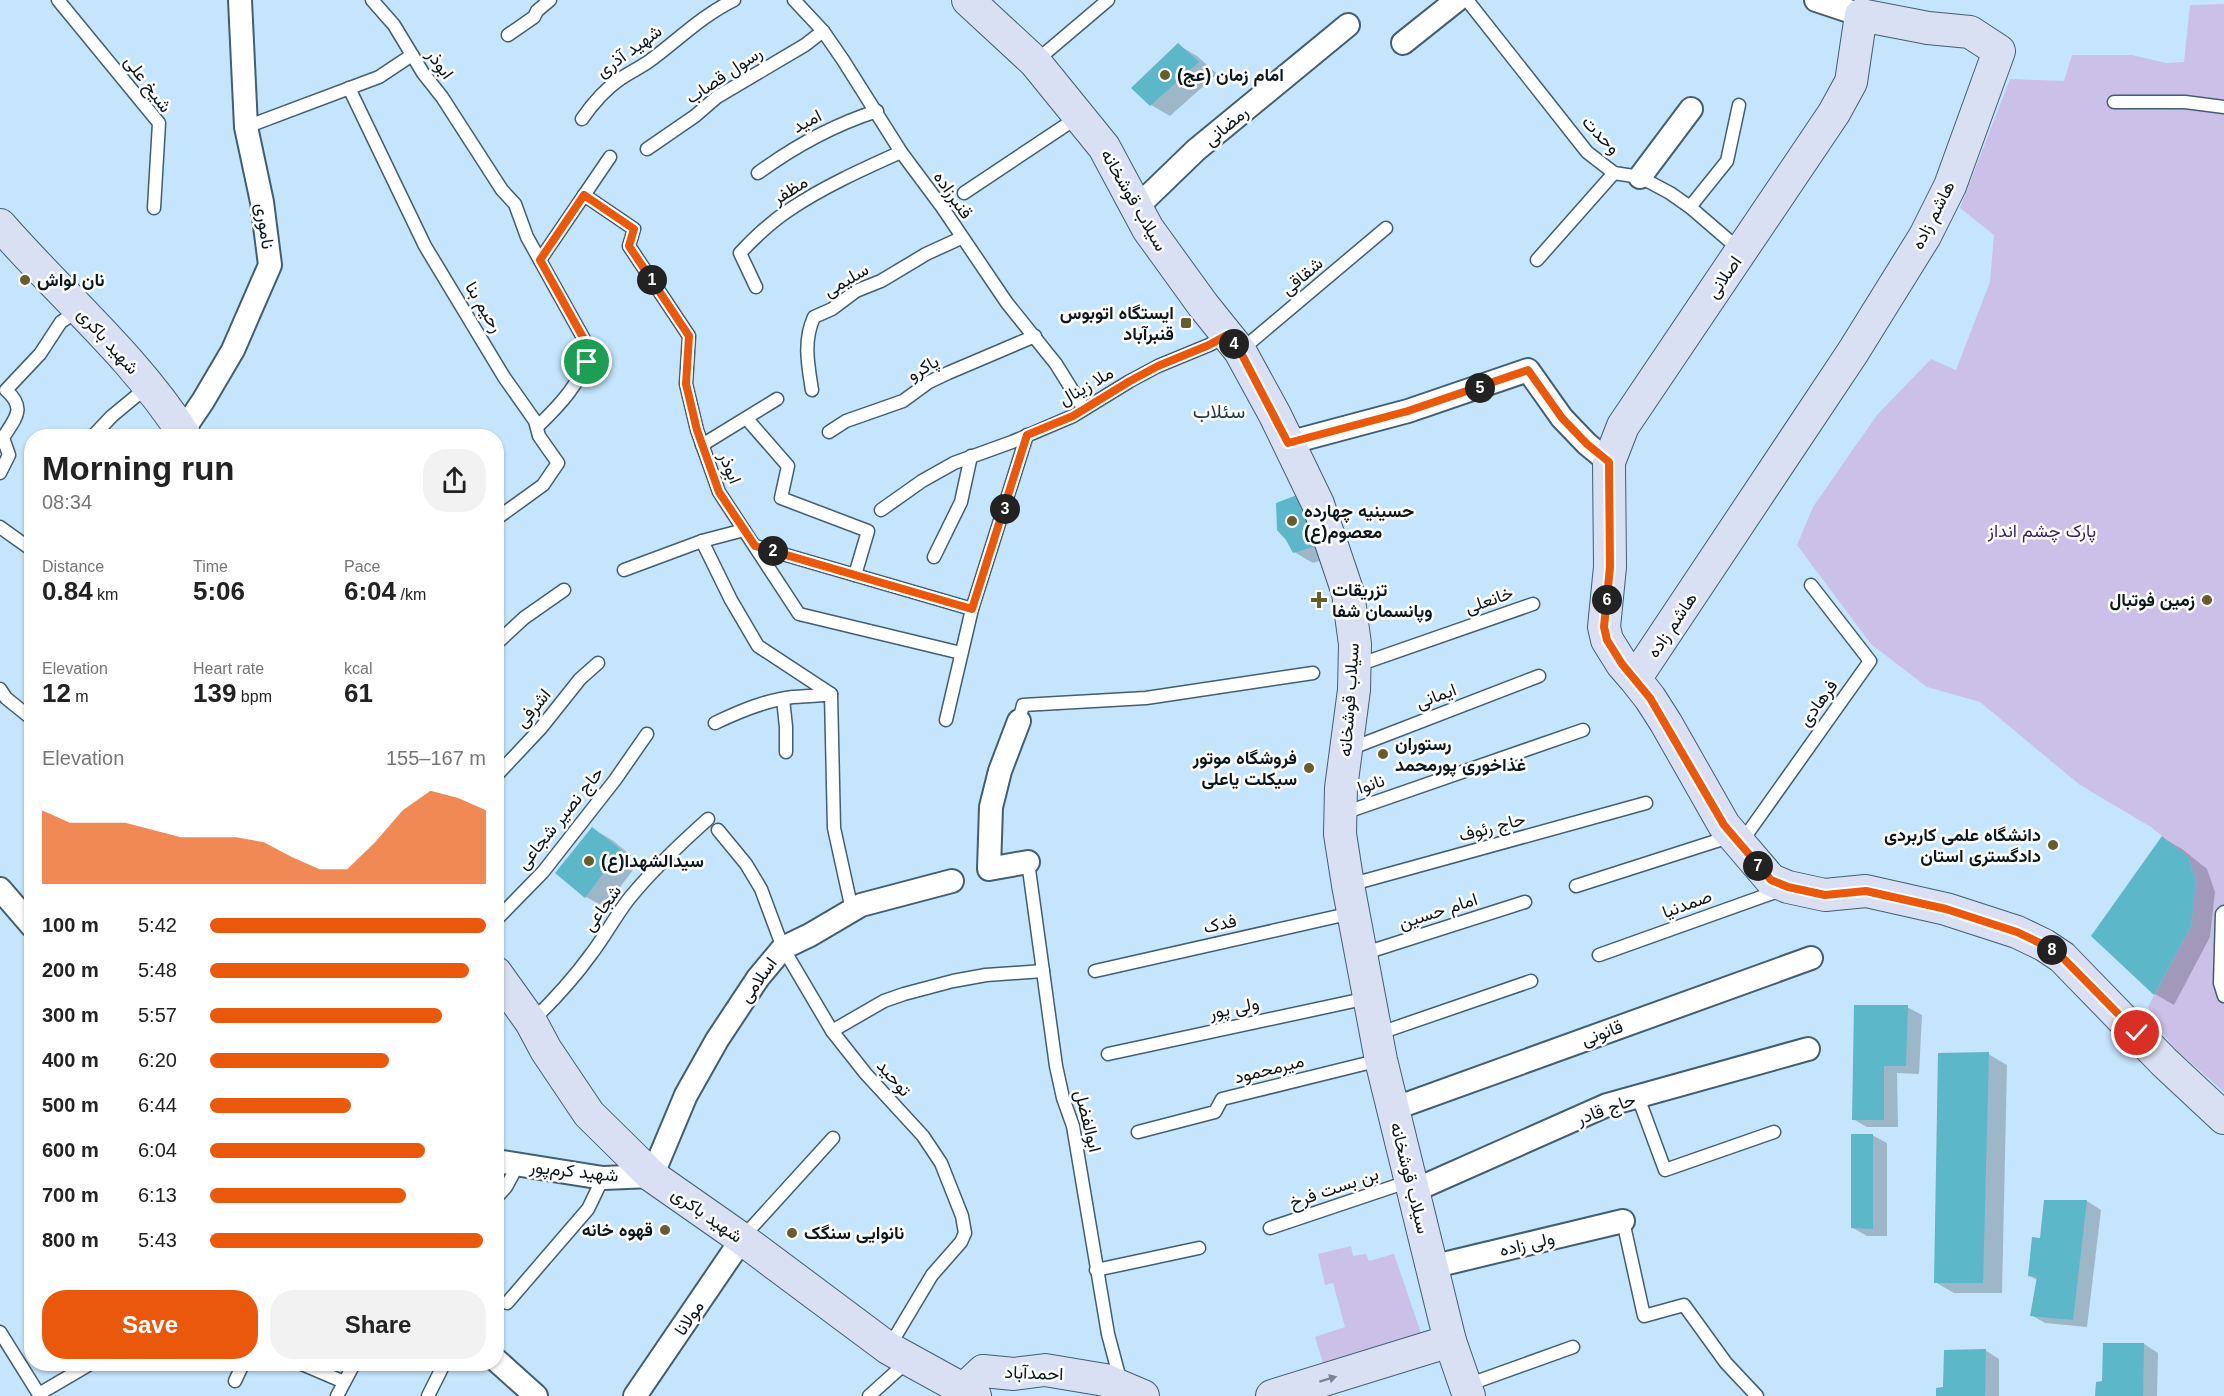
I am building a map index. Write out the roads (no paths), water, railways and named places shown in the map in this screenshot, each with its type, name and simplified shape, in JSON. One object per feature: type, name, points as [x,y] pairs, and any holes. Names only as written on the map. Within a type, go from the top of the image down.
[{"type":"street","name":"ناموری","points":[[186,429],[233,350],[270,265],[262,202],[246,127],[240,0]]},
{"type":"street","name":"سیلاب قوشخانه","points":[[968,0],[1035,62],[1104,147],[1148,230],[1233,343],[1288,443],[1318,504],[1348,593],[1355,644],[1340,814],[1340,834],[1350,899],[1392,1109],[1450,1341],[1467,1391]]},
{"type":"street","points":[[1403,43],[1457,0]]},
{"type":"street","points":[[1816,0],[1861,15]]},
{"type":"street","name":"هاشم زاده","points":[[1635,680],[1853,352],[1925,236],[1950,186],[1999,51],[1970,32],[1928,28],[1861,15]]},
{"type":"street","name":"اصلانی","points":[[1635,680],[1607,640],[1604,627],[1610,567],[1609,462],[1623,426],[1834,114],[1851,82],[1861,15]]},
{"type":"street","name":"رمضانی","points":[[1136,208],[1196,150],[1348,25]]},
{"type":"street","points":[[1640,177],[1691,109]]},
{"type":"street","name":"شهید باکری","points":[[0,225],[148,386],[179,429]]},
{"type":"street","points":[[1288,443],[1408,411],[1528,370],[1562,418],[1587,444],[1609,462]]},
{"type":"street","points":[[1635,680],[1656,706],[1724,825],[1771,880],[1788,887],[1825,895],[1866,891],[1911,901],[2017,932],[2044,945],[2062,957],[2164,1062],[2224,1118]]},
{"type":"street","points":[[1019,721],[999,771],[991,807],[989,869],[1028,862]]},
{"type":"street","name":"اسلامی","points":[[652,1176],[686,1095],[717,1040],[758,978],[783,948],[861,905],[952,881]]},
{"type":"street","points":[[0,889],[24,917]]},
{"type":"street","name":"قانونی","points":[[1392,1109],[1811,958]]},
{"type":"street","name":"شهید باکری","points":[[504,984],[531,1022],[546,1050],[589,1114],[652,1176],[899,1353],[967,1394]]},
{"type":"street","name":"حاج قادر","points":[[1412,1186],[1607,1106],[1808,1049]]},
{"type":"street","name":"شهید کرم‌پور","points":[[507,1163],[603,1178],[652,1176]]},
{"type":"street","name":"ولی زاده","points":[[1431,1267],[1623,1221]]},
{"type":"street","name":"مولانا","points":[[635,1396],[741,1239]]},
{"type":"street","points":[[1272,1396],[1450,1341]]},
{"type":"street","points":[[504,1367],[536,1396]]},
{"type":"street","name":"احمدآباد","points":[[967,1394],[983,1371],[1014,1374],[1045,1370],[1105,1380],[1132,1392]]},
{"type":"lane","name":"شیخ علی","points":[[58,0],[159,123],[154,208]]},
{"type":"lane","name":"ابوذر","points":[[372,0],[394,25],[502,190],[515,204],[527,237],[590,350],[587,362],[574,385],[559,405],[537,427]]},
{"type":"lane","points":[[508,35],[534,17],[537,10],[550,0]]},
{"type":"lane","name":"شهید آذری","points":[[582,119],[597,98],[620,78],[647,63],[709,14],[734,0]]},
{"type":"lane","name":"قنبرزاده","points":[[794,0],[823,31],[877,111],[901,152],[942,207],[1007,303],[1056,364],[1084,409]]},
{"type":"lane","points":[[1035,62],[1108,0]]},
{"type":"lane","name":"وحدت","points":[[1467,0],[1587,152],[1614,173],[1640,177],[1690,207],[1742,252]]},
{"type":"lane","name":"رسول قصاب","points":[[647,148],[695,116],[717,97],[806,45],[823,31]]},
{"type":"lane","points":[[246,127],[379,77],[412,55]]},
{"type":"lane","name":"رحیم بنا","points":[[350,88],[425,246],[504,377],[535,421],[539,436],[558,463],[543,485],[504,513]]},
{"type":"lane","points":[[2114,102],[2184,102],[2224,107]]},
{"type":"lane","points":[[1690,207],[1727,161],[1739,105]]},
{"type":"lane","name":"امید","points":[[758,173],[787,152],[815,136],[877,111]]},
{"type":"lane","points":[[964,193],[1079,117]]},
{"type":"lane","name":"مظفر","points":[[756,287],[740,253],[760,232],[788,210],[817,193],[901,152]]},
{"type":"lane","points":[[540,260],[610,157]]},
{"type":"lane","points":[[1537,260],[1614,173]]},
{"type":"lane","name":"ابوذر","points":[[584,195],[634,229],[629,246],[689,336],[686,384],[702,445],[719,492],[800,614],[961,653]]},
{"type":"lane","name":"شقاقی","points":[[1233,343],[1386,228]]},
{"type":"lane","name":"سلیمی","points":[[812,390],[806,346],[809,327],[814,317],[832,309],[856,291],[881,280],[945,244],[961,238]]},
{"type":"lane","points":[[0,473],[9,455],[3,438],[19,411],[17,400],[6,390],[40,354],[61,322],[80,310]]},
{"type":"lane","name":"پاکرو","points":[[829,432],[846,422],[903,401],[929,382],[948,373],[1035,336]]},
{"type":"lane","name":"ملا زینال","points":[[881,510],[938,471],[1073,416],[1158,366],[1209,345],[1233,343]]},
{"type":"lane","points":[[100,429],[148,386]]},
{"type":"lane","points":[[702,445],[777,399]]},
{"type":"lane","points":[[747,419],[788,466],[781,498],[868,531],[855,575]]},
{"type":"lane","points":[[946,720],[972,609],[1027,435]]},
{"type":"lane","points":[[934,557],[961,502],[971,456]]},
{"type":"lane","points":[[0,527],[24,544]]},
{"type":"lane","points":[[624,570],[702,541],[744,530]]},
{"type":"lane","points":[[702,541],[731,600],[758,646],[831,694]]},
{"type":"lane","points":[[755,546],[972,609]]},
{"type":"lane","name":"فرهادی","points":[[1736,840],[1870,661],[1811,585]]},
{"type":"lane","points":[[504,637],[524,618],[564,590]]},
{"type":"lane","name":"خانعلی","points":[[1354,666],[1533,604]]},
{"type":"lane","name":"اشرفی","points":[[504,768],[535,735],[580,679],[598,663]]},
{"type":"lane","points":[[1019,721],[1023,705],[1146,698],[1313,673]]},
{"type":"lane","name":"ایمانی","points":[[1346,751],[1539,676]]},
{"type":"lane","points":[[0,689],[6,698],[24,713]]},
{"type":"lane","points":[[716,723],[739,712],[783,699],[831,694]]},
{"type":"lane","points":[[831,694],[834,828],[852,910]]},
{"type":"lane","points":[[783,699],[786,752]]},
{"type":"lane","name":"نانوا","points":[[1340,814],[1583,730]]},
{"type":"lane","name":"حاج نصیر شجاعی","points":[[504,912],[543,872],[615,780],[647,734]]},
{"type":"lane","name":"حاج رئوف","points":[[1350,899],[1646,803]]},
{"type":"lane","name":"شجاعی","points":[[531,1022],[576,974],[609,926],[649,877],[708,819]]},
{"type":"lane","name":"توحید","points":[[718,830],[746,864],[761,889],[783,948],[832,1031],[866,1074],[923,1136],[941,1163],[962,1216],[965,1233],[961,1242],[932,1275],[899,1353],[869,1396]]},
{"type":"lane","points":[[1576,886],[1736,840]]},
{"type":"lane","name":"ابوالفضل","points":[[1028,862],[1056,1066],[1072,1126],[1088,1208],[1108,1335],[1132,1392]]},
{"type":"lane","name":"صمدنیا","points":[[1599,955],[1788,887]]},
{"type":"lane","name":"فدک","points":[[1095,971],[1350,899]]},
{"type":"lane","name":"امام حسین","points":[[1361,955],[1525,902]]},
{"type":"lane","points":[[2224,912],[2222,914],[2220,983],[2224,996]]},
{"type":"lane","points":[[832,1031],[884,1001],[904,994],[964,979],[1014,972],[1042,971]]},
{"type":"lane","points":[[1378,1047],[1531,981]]},
{"type":"lane","name":"ولی پور","points":[[1108,1054],[1369,997]]},
{"type":"lane","name":"میرمحمود","points":[[1138,1132],[1215,1112],[1222,1100],[1378,1047]]},
{"type":"lane","points":[[1638,1097],[1665,1170],[1774,1132]]},
{"type":"lane","points":[[741,1239],[833,1138]]},
{"type":"lane","points":[[504,1189],[507,1163]]},
{"type":"lane","points":[[507,1303],[588,1209],[603,1178]]},
{"type":"lane","name":"بن بست فرخ","points":[[1270,1228],[1412,1186]]},
{"type":"lane","points":[[1623,1221],[1644,1316],[1684,1305],[1726,1363],[1757,1396]]},
{"type":"lane","points":[[1096,1270],[1199,1248]]},
{"type":"lane","points":[[0,1332],[24,1370]]},
{"type":"lane","points":[[1467,1391],[1573,1347]]},
{"type":"lane","points":[[25,1371],[40,1395],[79,1371]]},
{"type":"lane","points":[[235,1381],[240,1371]]},
{"type":"lane","points":[[318,1371],[344,1382]]},
{"type":"lane","points":[[337,1396],[350,1371]]},
{"type":"lane","points":[[428,1396],[440,1371]]},
{"type":"place","name":"امام زمان (عج)","points":[[1165,75]]},
{"type":"place","name":"نان لواش","points":[[25,280]]},
{"type":"place","name":"ایستگاه اتوبوس قنبرآباد","points":[[1186,323]]},
{"type":"place","name":"حسینیه چهارده معصوم(ع)","points":[[1292,521]]},
{"type":"place","name":"تزریقات وپانسمان شفا","points":[[1319,600]]},
{"type":"place","name":"زمین فوتبال","points":[[2207,600]]},
{"type":"place","name":"رستوران غذاخوری پورمحمد","points":[[1383,754]]},
{"type":"place","name":"فروشگاه موتور سیکلت یاعلی","points":[[1309,768]]},
{"type":"place","name":"دانشگاه علمی کاربردی دادگستری استان","points":[[2053,845]]},
{"type":"place","name":"سیدالشهدا(ع)","points":[[589,861]]},
{"type":"place","name":"قهوه خانه","points":[[665,1230]]},
{"type":"place","name":"نانوایی سنگک","points":[[792,1233]]},
{"type":"district","name":"سئلاب","points":[[1219,411]]},
{"type":"park label","name":"پارک چشم انداز","points":[[2042,531]]}]
